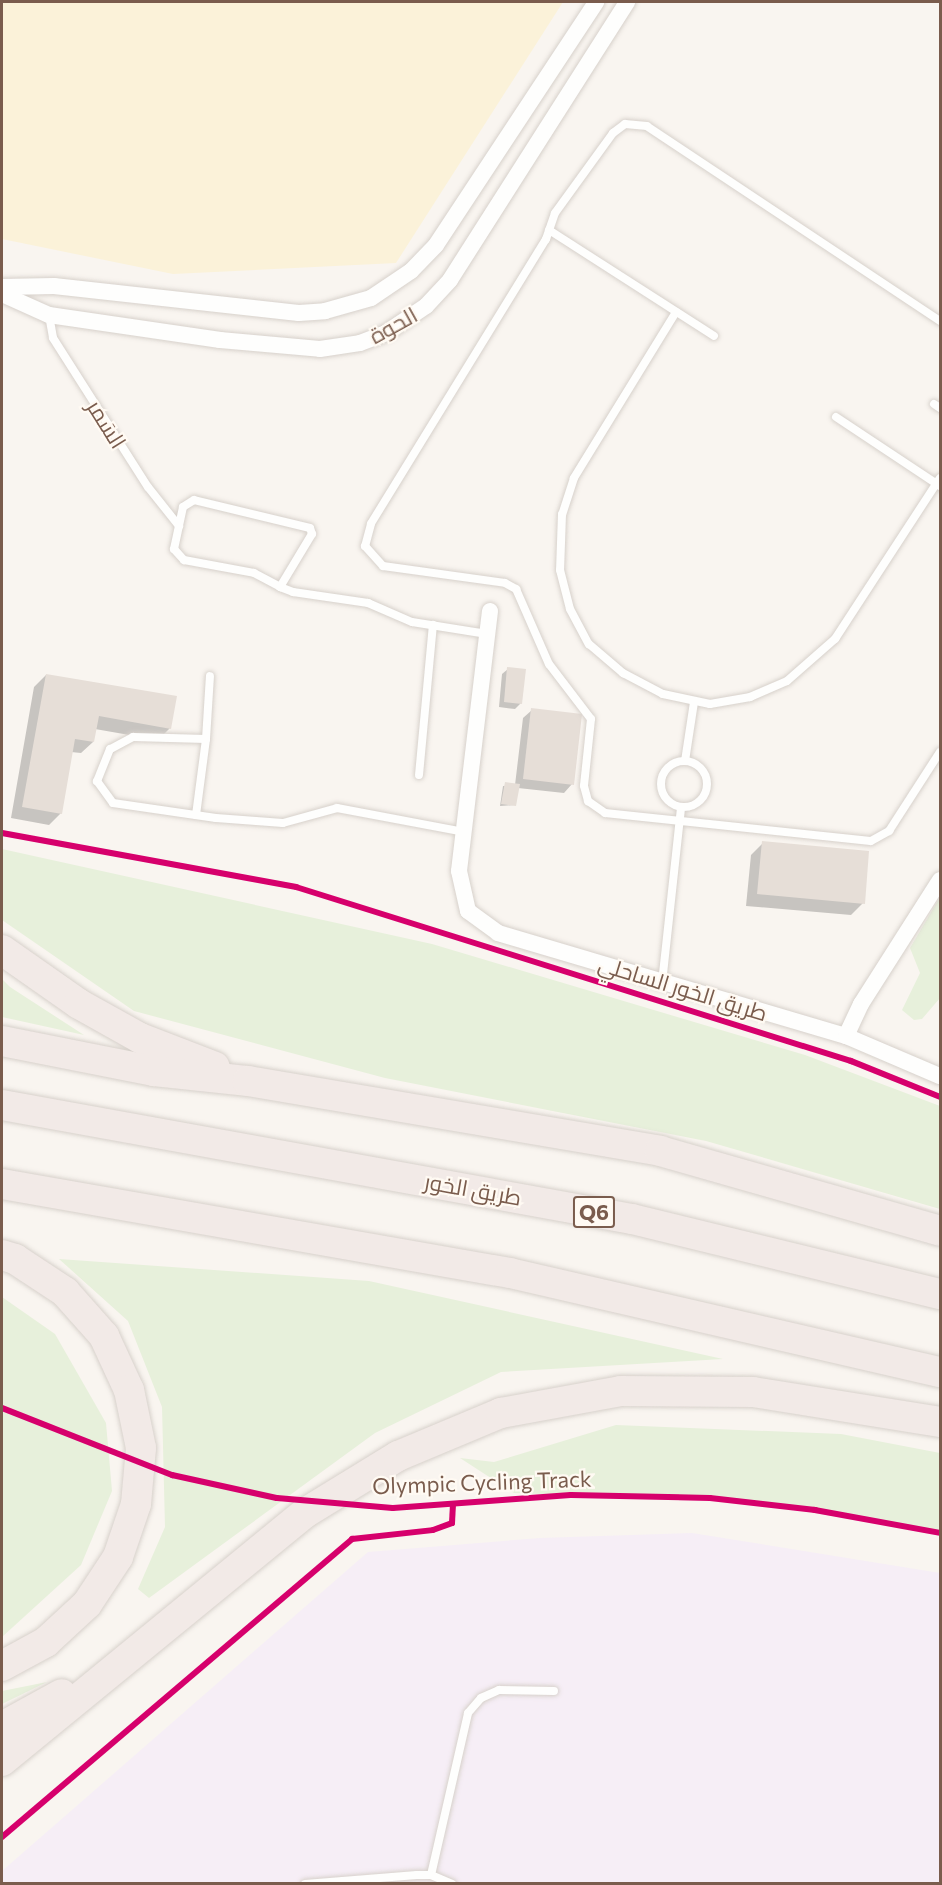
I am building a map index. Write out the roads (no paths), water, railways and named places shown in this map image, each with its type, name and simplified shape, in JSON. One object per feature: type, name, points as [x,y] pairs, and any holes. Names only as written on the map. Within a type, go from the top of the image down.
[{"type":"highway","points":[[2,950],[79,1004],[140,1038],[248,1081]]},
{"type":"highway","points":[[2,1041],[154,1071],[248,1081],[660,1151],[940,1231]]},
{"type":"highway","name":"طريق الخور","points":[[2,1105],[632,1219],[940,1294]]},
{"type":"highway","points":[[2,1184],[510,1273],[940,1372]]},
{"type":"highway","points":[[2,1255],[15,1259],[65,1292],[104,1336],[129,1390],[141,1448],[136,1504],[112,1566],[87,1604],[46,1642],[2,1666]]},
{"type":"highway","points":[[2,1761],[305,1513],[398,1456],[501,1413],[621,1391],[753,1392],[940,1422]]},
{"type":"highway","points":[[2,1727],[144,1643]]},
{"type":"street","name":"الحوة","points":[[2,287],[54,286],[274,312],[325,311],[371,298],[411,272],[436,245],[596,2]]},
{"type":"street","name":"الحوة","points":[[2,294],[49,315],[220,340],[320,349],[360,343],[395,328],[426,306],[465,259],[627,2]]},
{"type":"street","points":[[49,315],[54,286]]},
{"type":"street","name":"طريق الخور الساحلي","points":[[490,611],[459,871],[461,897],[468,911],[481,923],[498,933],[846,1036],[940,1076]]},
{"type":"street","points":[[846,1036],[866,996],[940,880]]},
{"type":"lane","points":[[940,321],[640,124],[625,124],[613,133],[555,213],[549,230],[371,524],[365,546],[383,566],[505,584],[516,589],[549,664],[591,719],[584,786],[588,801],[605,813],[871,842],[889,831],[940,752]]},
{"type":"lane","points":[[549,230],[714,336]]},
{"type":"lane","points":[[676,312],[574,478],[562,514],[559,551],[564,589],[589,644],[642,684],[694,702],[730,702],[760,693],[787,681],[821,655],[835,639],[939,483],[836,417]]},
{"type":"lane","name":"السَمر","points":[[49,315],[52,338],[148,487],[179,526]]},
{"type":"lane","points":[[280,587],[312,534],[305,525],[194,500],[183,507],[174,549],[177,556],[254,573],[280,587],[368,603],[397,617],[487,634]]},
{"type":"lane","points":[[419,775],[433,625]]},
{"type":"lane","points":[[196,815],[206,739],[210,676]]},
{"type":"lane","points":[[685,761],[694,702]]},
{"type":"lane","points":[[206,739],[133,737],[110,749],[97,781],[113,803],[196,815],[283,823],[337,808],[464,832]]},
{"type":"lane","points":[[685,761],[700,766],[707,789],[699,803],[681,808],[663,795],[661,780],[670,766],[685,761]]},
{"type":"lane","points":[[662,983],[681,808]]},
{"type":"lane","points":[[431,1875],[468,1713],[481,1698],[499,1690],[554,1692]]},
{"type":"lane","points":[[305,1884],[431,1875],[452,1884]]}]
